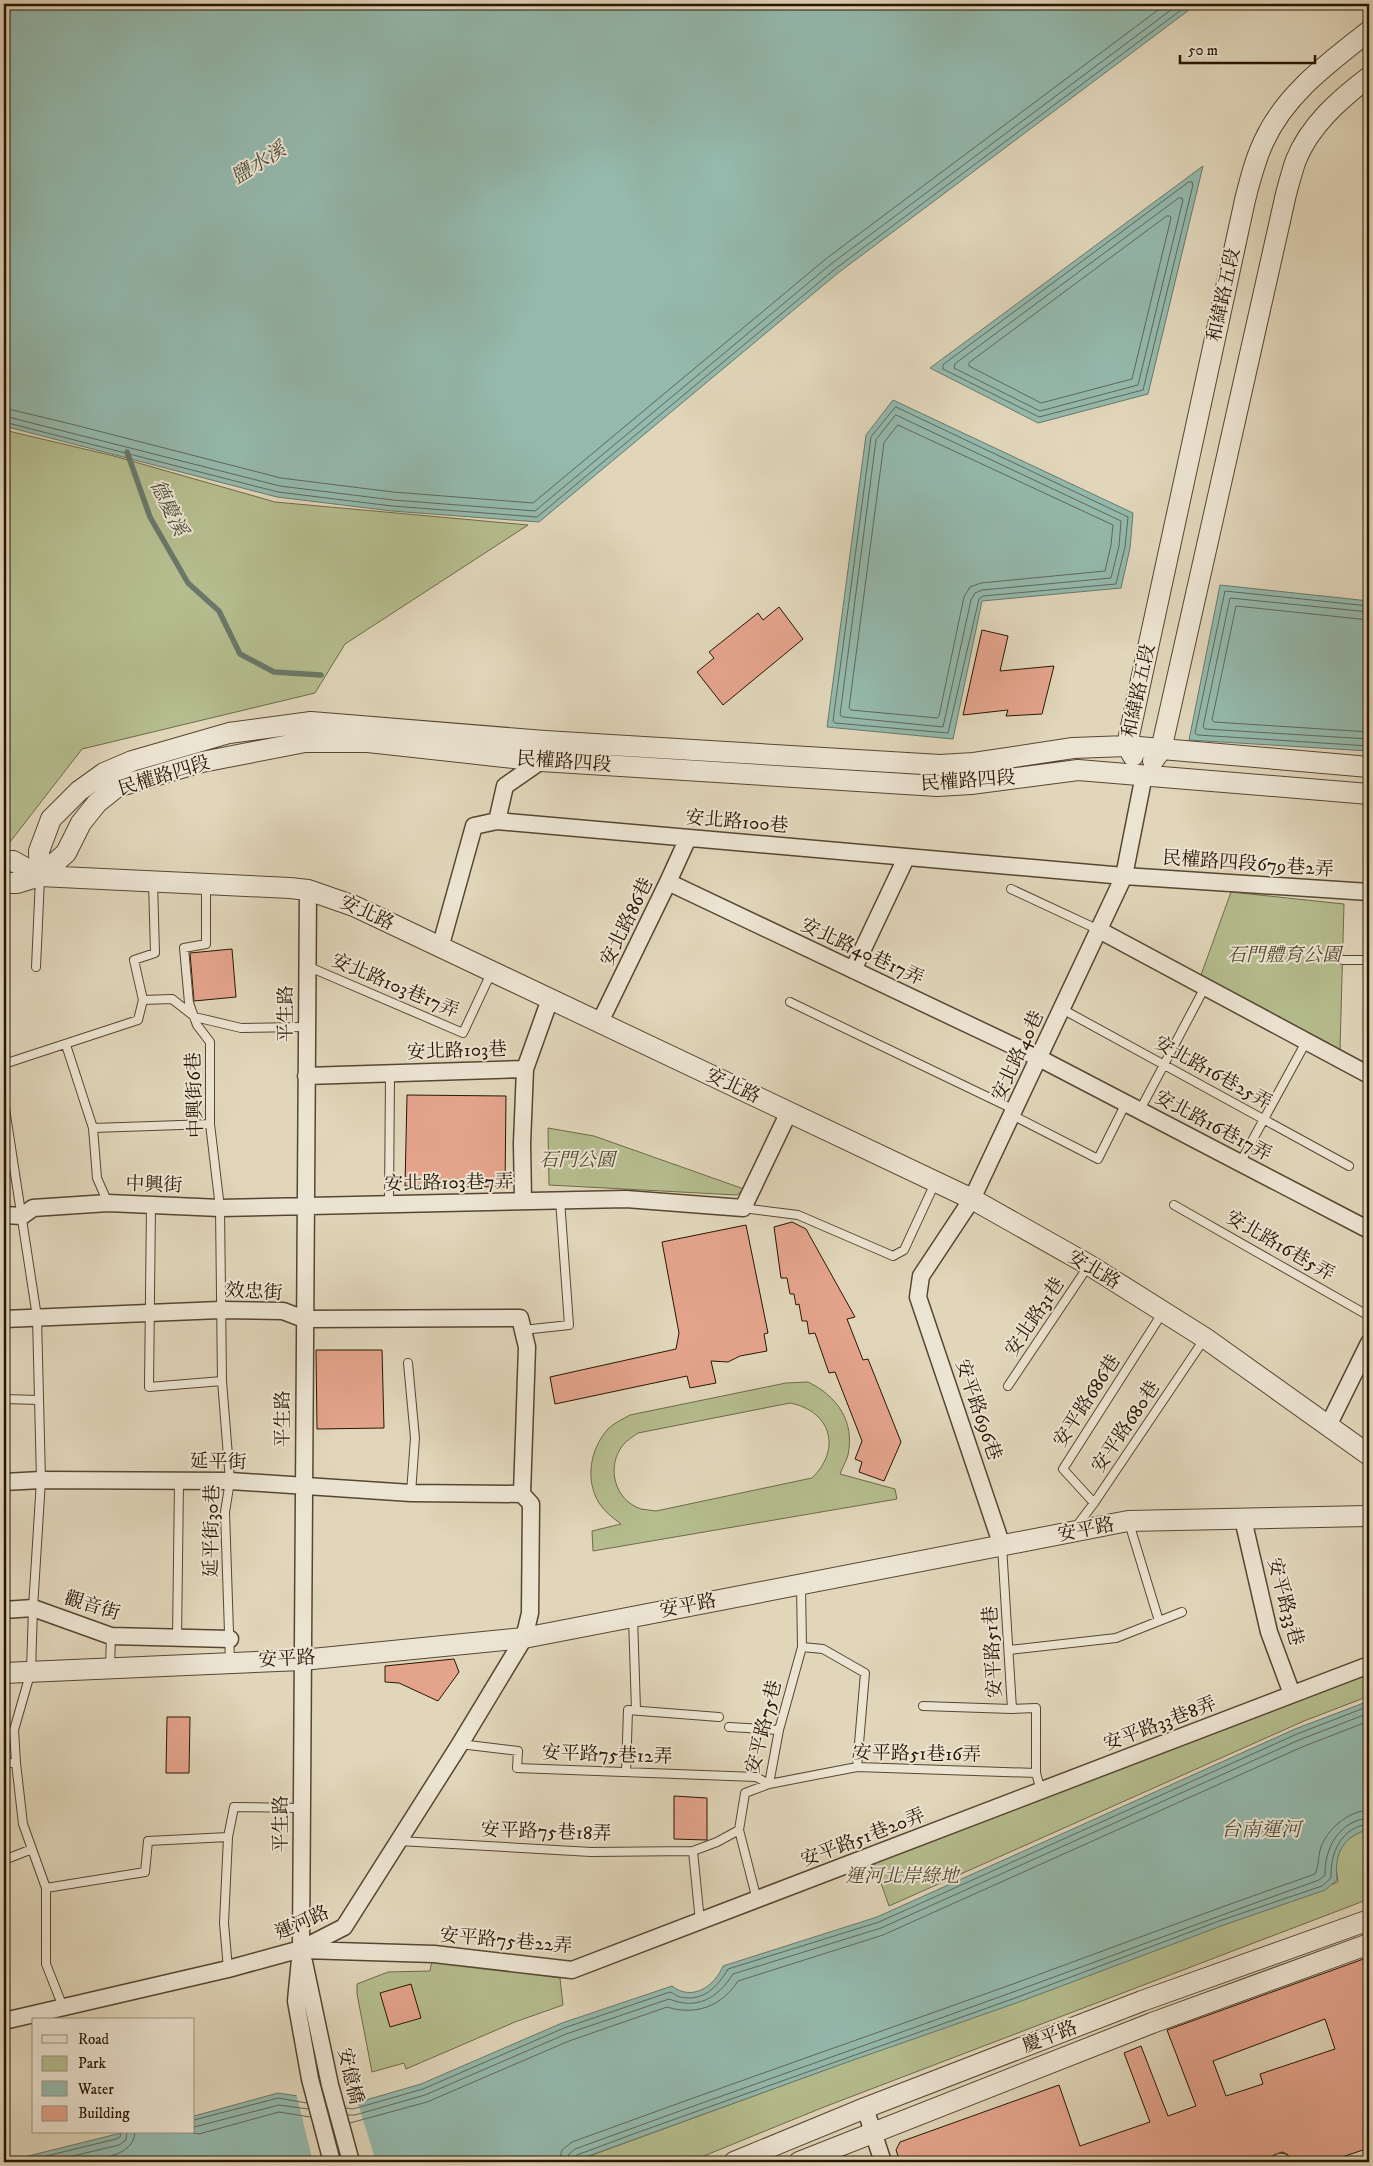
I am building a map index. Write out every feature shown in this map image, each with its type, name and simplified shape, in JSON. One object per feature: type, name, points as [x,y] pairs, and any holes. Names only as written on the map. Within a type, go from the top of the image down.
[{"type":"street","name":"和緯路五段","points":[[1369,31],[1312,76],[1294,95],[1263,141],[1254,168],[1241,219],[1127,746],[1144,775],[1161,750],[1289,185],[1297,159],[1309,137],[1342,98],[1369,77]]},
{"type":"street","name":"民權路四段","points":[[40,876],[39,851],[51,819],[79,791],[104,774],[132,761],[229,733],[311,722],[545,741],[940,765],[974,763],[1073,748],[1127,746],[1369,767]]},
{"type":"street","name":"民權路四段","points":[[40,876],[66,853],[81,823],[97,803],[117,787],[202,762],[305,742],[348,741],[541,761],[937,786],[971,784],[1078,770],[1369,794]]},
{"type":"street","points":[[497,821],[505,786],[541,761],[545,741]]},
{"type":"street","name":"安北路40巷","points":[[918,1287],[921,1276],[972,1199],[1124,876],[1144,775]]},
{"type":"street","name":"安北路100巷","points":[[440,948],[474,826],[497,821],[1124,876]]},
{"type":"street","name":"安北路86巷","points":[[600,1022],[688,838]]},
{"type":"street","points":[[853,970],[906,858]]},
{"type":"street","name":"安北路","points":[[4,862],[13,861],[40,876]]},
{"type":"street","name":"安北路","points":[[4,883],[17,883],[40,876],[308,890],[354,906],[972,1199],[1088,1266],[1205,1338],[1369,1455]]},
{"type":"street","name":"民權路四段679巷2弄","points":[[1124,876],[1369,892]]},
{"type":"street","name":"安北路40巷17弄","points":[[668,882],[1039,1058]]},
{"type":"street","name":"平生路","points":[[301,1950],[308,890]]},
{"type":"street","points":[[1099,930],[1369,1075]]},
{"type":"street","name":"安北路103巷","points":[[523,1201],[522,1143],[525,1069],[550,999]]},
{"type":"street","name":"安北路16巷17弄","points":[[1039,1058],[1369,1230]]},
{"type":"street","name":"安北路103巷","points":[[306,1076],[525,1069]]},
{"type":"street","points":[[743,1208],[788,1112]]},
{"type":"street","name":"安北路103巷7弄","points":[[306,1206],[626,1199],[743,1208]]},
{"type":"street","name":"中興街","points":[[4,1215],[22,1216],[33,1208],[108,1203],[220,1208],[306,1206]]},
{"type":"street","name":"安平路696巷","points":[[918,1287],[918,1297],[1002,1546]]},
{"type":"street","name":"效忠街","points":[[4,1319],[220,1310],[283,1311],[304,1319],[520,1318],[523,1330]]},
{"type":"street","points":[[523,1330],[527,1348],[522,1494],[530,1504],[530,1613],[524,1638]]},
{"type":"street","points":[[1328,1426],[1369,1343]]},
{"type":"street","name":"延平街","points":[[4,1482],[41,1480],[230,1481],[411,1493],[522,1494]]},
{"type":"street","name":"安平路","points":[[4,1673],[302,1660],[524,1638],[1128,1521],[1369,1516]]},
{"type":"street","name":"安平路33巷","points":[[1243,1518],[1269,1632],[1292,1694]]},
{"type":"street","name":"觀音街","points":[[4,1610],[33,1608],[111,1636],[230,1639]]},
{"type":"street","name":"運河路","points":[[4,2021],[228,1969],[301,1950],[344,1927],[460,1744],[524,1638]]},
{"type":"street","name":"安平路33巷8弄","points":[[1041,1791],[1369,1665]]},
{"type":"street","name":"安平路51巷20弄","points":[[700,1922],[1041,1791]]},
{"type":"street","name":"慶平路","points":[[734,2162],[865,2108],[1142,2001],[1369,1920]]},
{"type":"street","name":"安平路75巷22弄","points":[[301,1950],[434,1954],[572,1970],[700,1922]]},
{"type":"street","name":"慶平路","points":[[799,2162],[1152,2023],[1369,1944]]},
{"type":"street","name":"安億橋","points":[[301,1950],[313,1998],[330,2085],[351,2162]]},
{"type":"street","name":"安億橋","points":[[301,1950],[296,2001],[310,2079],[332,2162]]},
{"type":"street","points":[[865,2108],[883,2162]]},
{"type":"lane","points":[[36,967],[40,876]]},
{"type":"lane","points":[[4,1064],[138,1020],[143,1000],[134,960],[155,954],[153,881]]},
{"type":"lane","name":"中興街6巷","points":[[206,884],[206,944],[184,948],[189,1003],[197,1025],[210,1042],[210,1124],[220,1208],[220,1310]]},
{"type":"lane","points":[[1011,889],[1099,930]]},
{"type":"lane","points":[[1344,960],[1369,960]]},
{"type":"lane","name":"安北路103巷17弄","points":[[307,966],[463,1032],[492,971]]},
{"type":"lane","points":[[790,1002],[1014,1112],[1098,1159],[1164,1065],[1205,987]]},
{"type":"lane","points":[[143,1000],[172,1000],[195,1017],[241,1028],[306,1027]]},
{"type":"lane","name":"安北路16巷25弄","points":[[1062,1009],[1349,1166]]},
{"type":"lane","points":[[1240,1163],[1306,1042]]},
{"type":"lane","points":[[66,1045],[93,1128],[98,1178],[108,1203]]},
{"type":"lane","name":"安北路103巷","points":[[389,1204],[390,1074]]},
{"type":"lane","points":[[4,1102],[37,1317],[41,1480],[31,1671],[14,1730],[16,1763],[23,1824],[46,1888],[46,1964],[63,2007]]},
{"type":"lane","points":[[93,1128],[210,1124]]},
{"type":"lane","points":[[743,1208],[798,1215],[893,1256],[904,1250],[936,1182]]},
{"type":"lane","points":[[523,1330],[569,1325],[560,1200]]},
{"type":"lane","points":[[151,1204],[149,1386],[222,1381]]},
{"type":"lane","name":"安北路16巷5弄","points":[[1174,1205],[1369,1316]]},
{"type":"lane","name":"安北路31巷","points":[[1008,1386],[1088,1266]]},
{"type":"lane","name":"延平街30巷","points":[[220,1310],[222,1381],[230,1481],[225,1512],[230,1662]]},
{"type":"lane","name":"安平路686巷","points":[[1094,1503],[1063,1468],[1163,1312]]},
{"type":"lane","points":[[4,1319],[4,1386]]},
{"type":"lane","name":"安平路680巷","points":[[1072,1532],[1094,1503],[1205,1338]]},
{"type":"lane","points":[[408,1363],[415,1438],[411,1493]]},
{"type":"lane","points":[[4,1399],[39,1400]]},
{"type":"lane","points":[[177,1639],[179,1482]]},
{"type":"lane","points":[[1128,1521],[1159,1621]]},
{"type":"lane","name":"安平路51巷","points":[[1002,1546],[1012,1709],[1036,1708],[1036,1774],[1041,1791]]},
{"type":"lane","name":"安平路75巷","points":[[739,1830],[745,1793],[770,1784],[779,1730],[802,1648],[801,1585]]},
{"type":"lane","points":[[1009,1650],[1116,1638],[1182,1612]]},
{"type":"lane","points":[[632,1617],[636,1710]]},
{"type":"lane","points":[[110,1669],[111,1636]]},
{"type":"lane","points":[[802,1648],[823,1649],[865,1674],[857,1767]]},
{"type":"lane","points":[[923,1706],[1012,1709]]},
{"type":"lane","points":[[626,1772],[628,1710],[719,1717]]},
{"type":"lane","points":[[729,1727],[779,1730]]},
{"type":"lane","name":"安平路75巷12弄","points":[[460,1744],[518,1751],[517,1768],[756,1778],[770,1784]]},
{"type":"lane","points":[[4,1763],[16,1763]]},
{"type":"lane","name":"安平路51巷16弄","points":[[770,1784],[857,1767],[1036,1774]]},
{"type":"lane","points":[[228,1969],[224,1923],[228,1837],[234,1807],[301,1808]]},
{"type":"lane","points":[[700,1922],[693,1851],[717,1842],[739,1830],[757,1900]]},
{"type":"lane","points":[[46,1888],[145,1872],[148,1841],[228,1837]]},
{"type":"lane","name":"安平路75巷18弄","points":[[398,1841],[591,1852],[693,1851]]},
{"type":"lane","points":[[4,1860],[32,1848]]},
{"type":"green space","points":[[4,430],[114,456],[275,502],[528,525],[345,644],[315,693],[82,749],[10,842],[4,843]]},
{"type":"green space","name":"石門體育公園","points":[[1231,892],[1344,904],[1340,1050],[1201,975]]},
{"type":"green space","name":"石門公園","points":[[548,1128],[594,1136],[744,1189],[737,1195],[549,1185]]},
{"type":"green space","points":[[808,1382],[827,1395],[842,1411],[849,1431],[849,1443],[848,1455],[840,1474],[895,1489],[897,1499],[593,1551],[592,1531],[621,1524],[601,1506],[592,1485],[591,1465],[593,1456],[601,1438],[609,1428],[630,1415],[786,1383]],"holes":[[[790,1403],[804,1407],[815,1414],[823,1423],[828,1433],[827,1455],[821,1467],[812,1478],[656,1511],[641,1509],[632,1505],[619,1490],[614,1472],[618,1453],[625,1443],[638,1433]]]},
{"type":"green space","name":"運河北岸綠地","points":[[1369,1674],[1369,1696],[1304,1721],[889,1906],[874,1863]]},
{"type":"green space","points":[[1364,1829],[1369,1829],[1369,1899],[824,2107],[689,2162],[573,2162],[1338,1882],[1335,1860],[1344,1842]]},
{"type":"green space","points":[[432,1960],[560,1978],[563,2005],[515,2022],[406,2069],[404,2063],[372,2072],[357,1994],[357,1984],[388,1972],[430,1971]]},
{"type":"water","name":"鹽水溪","points":[[4,4],[1197,4],[838,273],[539,522],[392,511],[277,497],[4,426]]},
{"type":"water","points":[[1203,166],[1148,394],[1038,423],[930,368]]},
{"type":"water","points":[[893,400],[1133,513],[1130,548],[1121,588],[982,601],[953,739],[827,727],[866,435]]},
{"type":"water","points":[[1220,585],[1369,601],[1369,751],[1189,740]]},
{"type":"water","name":"台南運河","points":[[1369,1701],[1369,1829],[1353,1836],[1342,1847],[1337,1861],[1337,1880],[1325,1890],[572,2162],[4,2162],[117,2134],[195,2134],[195,2116],[278,2093],[352,2104],[421,2084],[562,2023],[672,1986],[680,1991],[687,1992],[702,1990],[714,1980],[723,1966],[877,1917],[1295,1729]]},
{"type":"pier","points":[[296,2093],[352,2102],[357,2100],[376,2162],[313,2162]]},
{"type":"building","points":[[779,607],[803,639],[723,705],[697,672],[714,658],[709,652],[758,613],[763,620]]},
{"type":"building","points":[[982,630],[1008,636],[1000,671],[1054,666],[1042,714],[1006,716],[1008,710],[963,715]]},
{"type":"building","points":[[232,949],[236,997],[194,1001],[190,953]]},
{"type":"building","points":[[407,1095],[506,1096],[505,1187],[405,1186]]},
{"type":"building","points":[[792,1222],[806,1229],[855,1317],[847,1319],[863,1360],[868,1359],[901,1442],[884,1481],[859,1472],[862,1462],[855,1459],[862,1441],[835,1372],[829,1373],[815,1333],[809,1334],[807,1321],[802,1321],[799,1304],[796,1305],[794,1294],[790,1294],[787,1278],[781,1278],[774,1227]]},
{"type":"building","points":[[746,1225],[768,1333],[764,1334],[767,1351],[740,1356],[728,1362],[711,1361],[716,1383],[690,1388],[687,1376],[555,1404],[550,1377],[676,1349],[679,1333],[662,1242]]},
{"type":"building","points":[[316,1350],[382,1350],[384,1428],[317,1429]]},
{"type":"building","points":[[454,1659],[459,1672],[438,1701],[399,1683],[385,1682],[385,1666]]},
{"type":"building","points":[[167,1717],[190,1717],[189,1773],[166,1773]]},
{"type":"building","points":[[674,1796],[707,1798],[707,1840],[674,1839]]},
{"type":"building","points":[[1369,1957],[1369,2148],[1327,2162],[1293,2162],[1287,2154],[1282,2152],[1257,2162],[900,2162],[896,2150],[900,2142],[1059,2085],[1080,2146],[1150,2122],[1124,2053],[1141,2046],[1168,2116],[1196,2106],[1167,2030]],"holes":[[[1325,2019],[1335,2049],[1260,2074],[1263,2084],[1226,2096],[1213,2061]]]},
{"type":"building","points":[[411,1984],[421,2018],[390,2027],[380,1993]]},
{"type":"waterway","name":"德慶溪","points":[[127,452],[150,517],[188,583],[219,611],[240,654],[274,672],[321,675]]}]
